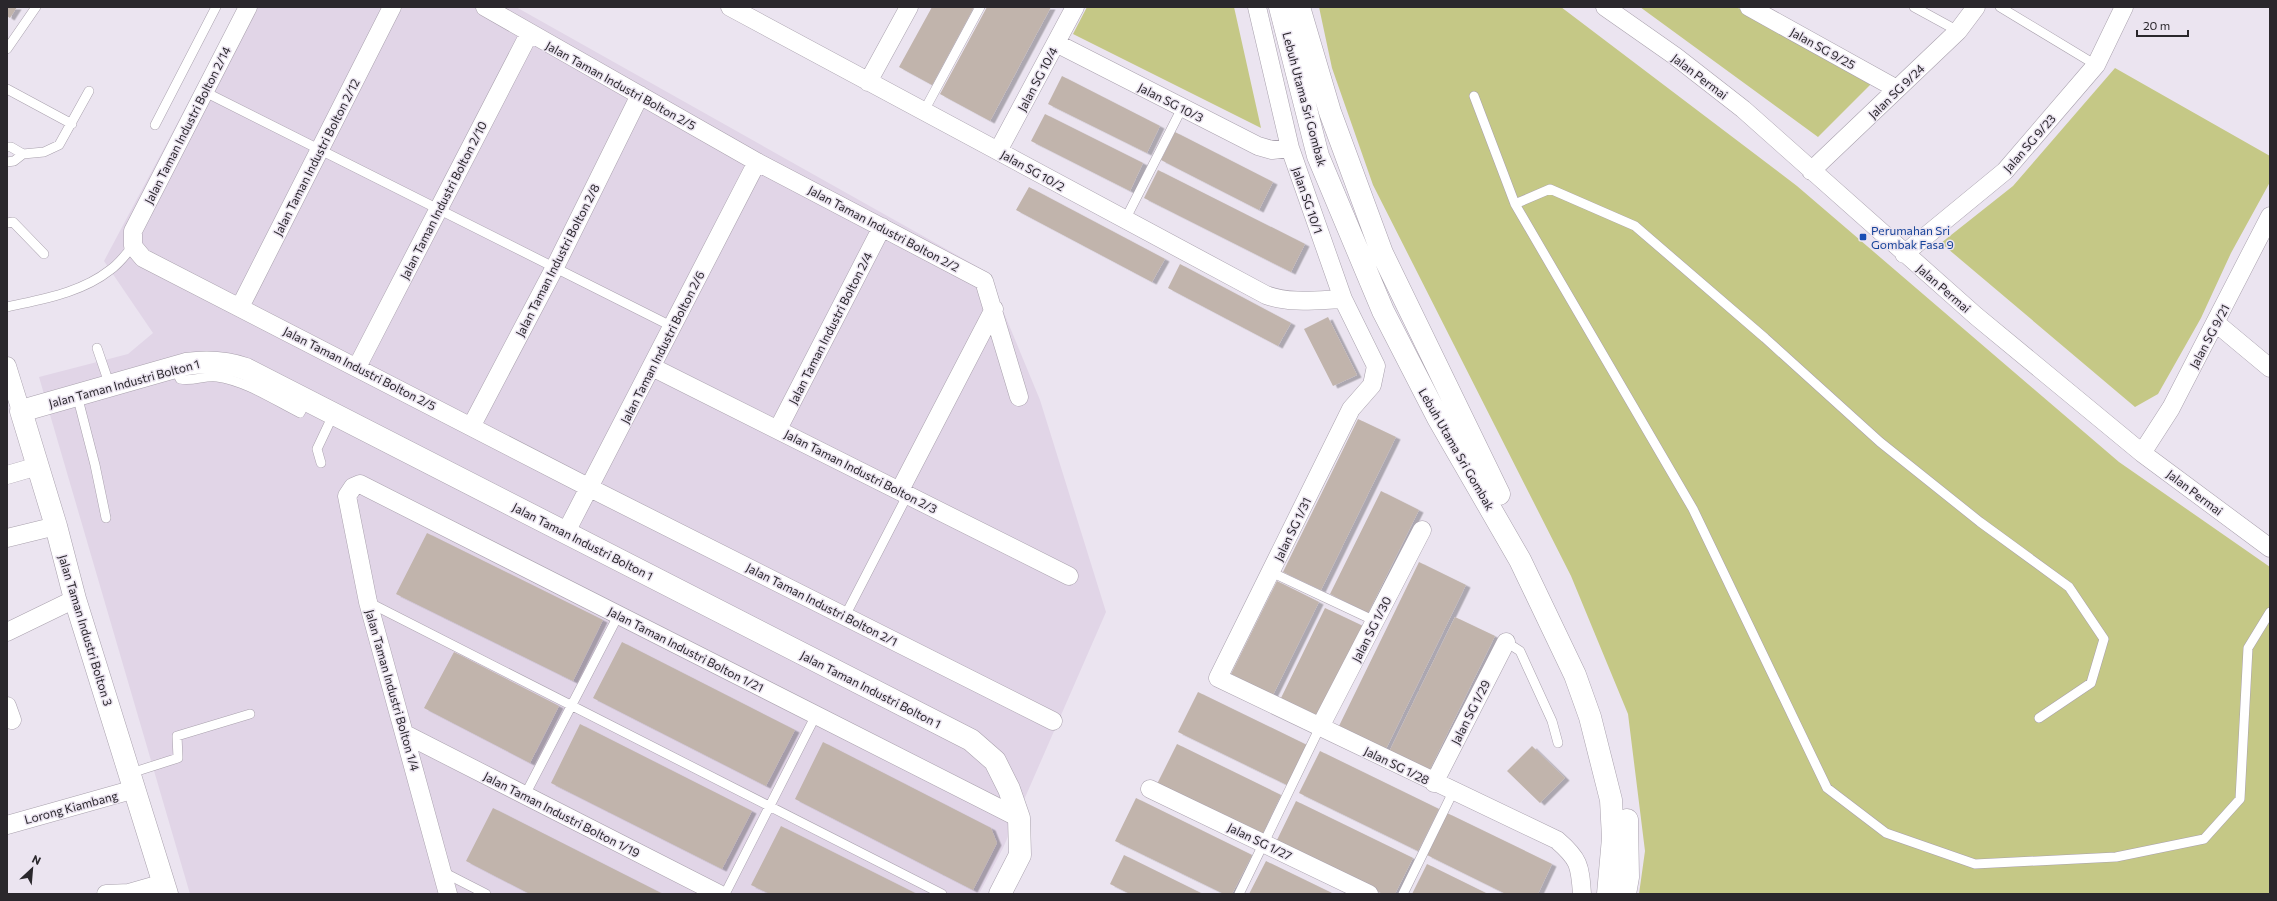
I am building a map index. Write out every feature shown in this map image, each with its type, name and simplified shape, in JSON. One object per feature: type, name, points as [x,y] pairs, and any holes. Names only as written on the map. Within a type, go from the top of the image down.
[{"type":"street","name":"Jalan Taman Industri Bolton 2/14","points":[[133,246],[133,231],[203,91],[248,7]]},
{"type":"street","name":"Jalan Taman Industri Bolton 2/12","points":[[240,307],[392,7]]},
{"type":"street","name":"Jalan Taman Industri Bolton 2/5","points":[[485,7],[529,34],[757,162]]},
{"type":"street","name":"Jalan SG 10/2","points":[[730,7],[1125,220],[1277,299],[1343,299]]},
{"type":"street","points":[[868,82],[909,7]]},
{"type":"street","name":"Jalan SG 10/4","points":[[998,151],[1075,7]]},
{"type":"street","name":"Jalan SG 10/1","points":[[1257,7],[1290,148],[1343,299],[1376,366],[1372,385]]},
{"type":"street","name":"Lebuh Utama Sri Gombak","points":[[1280,7],[1318,156],[1383,311],[1438,418],[1520,560],[1575,676],[1590,717],[1611,800],[1613,838],[1608,894]]},
{"type":"street","name":"Lebuh Utama Sri Gombak","points":[[1299,7],[1330,112],[1382,253],[1491,480],[1542,572],[1577,645],[1606,723],[1623,791],[1628,831],[1628,877],[1625,894]]},
{"type":"street","name":"Jalan Permai","points":[[1605,7],[1674,56],[1743,109],[1904,254],[2142,453],[2270,548]]},
{"type":"street","name":"Jalan SG 9/25","points":[[1749,7],[1897,89]]},
{"type":"street","name":"Jalan SG 9/24","points":[[1811,171],[1958,31],[1976,7]]},
{"type":"street","name":"Jalan SG 9/23","points":[[1904,254],[2005,171],[2096,65],[2124,7]]},
{"type":"street","name":"Jalan Taman Industri Bolton 2/10","points":[[357,367],[529,34]]},
{"type":"street","name":"Jalan SG 10/3","points":[[1056,43],[1258,146],[1272,150],[1290,148]]},
{"type":"street","name":"Jalan Taman Industri Bolton 2/8","points":[[472,425],[555,267],[640,95]]},
{"type":"street","name":"Jalan Taman Industri Bolton 2/2","points":[[757,162],[984,281],[994,309],[1019,397]]},
{"type":"street","name":"Jalan Taman Industri Bolton 2/6","points":[[566,532],[757,162]]},
{"type":"street","name":"Jalan SG 9/21","points":[[2142,453],[2171,408],[2270,216]]},
{"type":"street","name":"Jalan Taman Industri Bolton 2/4","points":[[778,429],[882,227]]},
{"type":"street","name":"Jalan Taman Industri Bolton 2/5","points":[[133,246],[144,258],[472,425],[590,488]]},
{"type":"street","points":[[904,492],[994,309]]},
{"type":"street","points":[[2216,323],[2270,368]]},
{"type":"street","name":"Jalan Taman Industri Bolton 1","points":[[21,411],[200,362],[228,363],[246,369],[971,740],[995,761],[1009,789],[1019,818],[1020,855],[1000,894]]},
{"type":"street","name":"Jalan Taman Industri Bolton 3","points":[[7,366],[10,386],[21,411],[56,526],[75,598],[166,889]]},
{"type":"street","name":"Jalan Taman Industri Bolton 2/3","points":[[652,367],[1069,576]]},
{"type":"street","name":"Jalan SG 1/31","points":[[1218,678],[1351,409],[1372,385]]},
{"type":"street","points":[[7,475],[38,466]]},
{"type":"street","name":"Jalan Taman Industri Bolton 1/21","points":[[353,487],[360,484],[368,487],[1019,818]]},
{"type":"street","name":"Jalan Taman Industri Bolton 1/4","points":[[353,487],[347,496],[368,602],[448,894]]},
{"type":"street","name":"Jalan Taman Industri Bolton 2/1","points":[[590,488],[1054,721]]},
{"type":"street","points":[[7,538],[56,526]]},
{"type":"street","name":"Jalan SG 1/30","points":[[1320,728],[1422,530]]},
{"type":"street","points":[[7,632],[75,598]]},
{"type":"street","name":"Jalan SG 1/29","points":[[1434,783],[1506,642]]},
{"type":"street","name":"Jalan SG 1/28","points":[[1218,678],[1434,783],[1557,840],[1573,855],[1580,873],[1582,894]]},
{"type":"street","name":"Jalan Taman Industri Bolton 1/19","points":[[405,734],[719,894]]},
{"type":"street","name":"Lorong Kiambang","points":[[7,825],[133,781]]},
{"type":"street","name":"Jalan SG 1/27","points":[[1150,789],[1369,894]]},
{"type":"street","points":[[106,894],[166,889]]},
{"type":"lane","points":[[7,49],[36,7]]},
{"type":"lane","points":[[155,125],[216,7]]},
{"type":"lane","points":[[924,111],[980,7]]},
{"type":"lane","points":[[1914,7],[1958,31]]},
{"type":"lane","points":[[2000,7],[2096,65]]},
{"type":"lane","points":[[7,89],[72,124]]},
{"type":"lane","points":[[7,162],[14,161],[23,154],[44,152],[59,145],[89,91]]},
{"type":"lane","points":[[203,91],[439,208],[673,327]]},
{"type":"lane","points":[[1474,96],[1515,204],[1693,509],[1827,788],[1886,833],[1975,864],[2116,857],[2204,839],[2240,799],[2248,648],[2270,612]]},
{"type":"lane","points":[[1125,220],[1182,108]]},
{"type":"lane","points":[[7,147],[11,147],[23,154]]},
{"type":"lane","points":[[1515,204],[1550,189],[1635,226],[1765,338],[1880,442],[1980,522],[2069,587],[2104,639],[2091,683],[2038,718]]},
{"type":"lane","points":[[7,223],[13,222],[44,254]]},
{"type":"lane","points":[[7,308],[62,294],[92,282],[111,270],[133,246]]},
{"type":"lane","points":[[97,348],[110,386]]},
{"type":"lane","points":[[77,395],[95,465],[106,518]]},
{"type":"lane","points":[[321,463],[317,449],[334,413]]},
{"type":"lane","points":[[845,616],[904,492]]},
{"type":"lane","points":[[1271,572],[1375,621]]},
{"type":"lane","points":[[368,602],[942,894]]},
{"type":"lane","points":[[526,795],[619,614]]},
{"type":"lane","points":[[1506,642],[1520,651],[1552,721],[1558,743]]},
{"type":"lane","points":[[133,781],[178,758],[177,736],[250,714]]},
{"type":"lane","points":[[725,894],[816,715]]},
{"type":"lane","points":[[1239,894],[1320,728]]},
{"type":"lane","points":[[1403,894],[1453,792]]},
{"type":"lane","points":[[443,872],[486,894]]},
{"type":"shaded area","points":[[239,7],[516,7],[987,272],[1040,400],[1106,612],[1003,848],[979,894],[190,894],[39,377],[128,354],[153,333],[104,261]]},
{"type":"green space","points":[[1087,7],[1234,7],[1261,128],[1073,34]]},
{"type":"green space","points":[[1319,7],[1561,7],[1797,186],[2119,462],[2270,567],[2270,894],[1639,894],[1645,851],[1628,714],[1571,576],[1373,185],[1332,68]]},
{"type":"green space","points":[[1640,7],[1736,7],[1773,25],[1873,82],[1818,137]]},
{"type":"green space","points":[[2115,68],[2270,156],[2270,182],[2231,253],[2201,318],[2158,394],[2135,407],[1941,243],[2013,186]]},
{"type":"building","points":[[7,7],[17,7],[10,18],[7,16]]},
{"type":"building","points":[[932,7],[974,7],[932,85],[899,67]]},
{"type":"building","points":[[987,7],[1051,7],[990,121],[940,94]]},
{"type":"building","points":[[1062,76],[1160,126],[1147,153],[1048,104]]},
{"type":"building","points":[[1045,114],[1143,163],[1130,191],[1031,141]]},
{"type":"building","points":[[1175,132],[1273,182],[1259,210],[1161,160]]},
{"type":"building","points":[[1158,170],[1305,244],[1291,272],[1144,198]]},
{"type":"building","points":[[1029,187],[1165,259],[1152,282],[1016,210]]},
{"type":"building","points":[[1180,264],[1291,323],[1278,346],[1168,288]]},
{"type":"building","points":[[1328,317],[1357,375],[1333,386],[1304,329]]},
{"type":"building","points":[[1358,419],[1396,437],[1321,590],[1283,572]]},
{"type":"building","points":[[1381,491],[1419,510],[1368,613],[1330,594]]},
{"type":"building","points":[[427,533],[603,620],[573,681],[396,594]]},
{"type":"building","points":[[1419,562],[1466,585],[1385,751],[1338,728]]},
{"type":"building","points":[[1277,581],[1319,602],[1273,695],[1231,674]]},
{"type":"building","points":[[1325,608],[1363,626],[1319,716],[1281,698]]},
{"type":"building","points":[[1455,617],[1495,636],[1429,771],[1389,752]]},
{"type":"building","points":[[622,642],[795,730],[766,786],[593,698]]},
{"type":"building","points":[[454,652],[559,706],[530,763],[424,708]]},
{"type":"building","points":[[1198,692],[1307,745],[1287,785],[1178,732]]},
{"type":"building","points":[[580,724],[752,811],[722,869],[551,783]]},
{"type":"building","points":[[823,742],[991,828],[997,843],[973,890],[795,799]]},
{"type":"building","points":[[1177,744],[1281,795],[1262,835],[1157,784]]},
{"type":"building","points":[[1532,746],[1565,778],[1540,803],[1507,771]]},
{"type":"building","points":[[1320,751],[1439,809],[1418,851],[1299,793]]},
{"type":"building","points":[[1136,798],[1252,855],[1232,894],[1224,894],[1115,841]]},
{"type":"building","points":[[1296,801],[1413,858],[1395,894],[1383,894],[1276,842]]},
{"type":"building","points":[[493,808],[663,894],[530,894],[466,861]]},
{"type":"building","points":[[1447,813],[1552,864],[1538,894],[1506,894],[1427,855]]},
{"type":"building","points":[[781,826],[917,894],[770,894],[751,885]]},
{"type":"building","points":[[1124,855],[1203,894],[1130,894],[1110,884]]},
{"type":"building","points":[[1266,861],[1334,894],[1249,894]]},
{"type":"building","points":[[1427,864],[1488,894],[1412,894]]},
{"type":"place","name":"Perumahan Sri Gombak Fasa 9","points":[[1863,237]]}]
